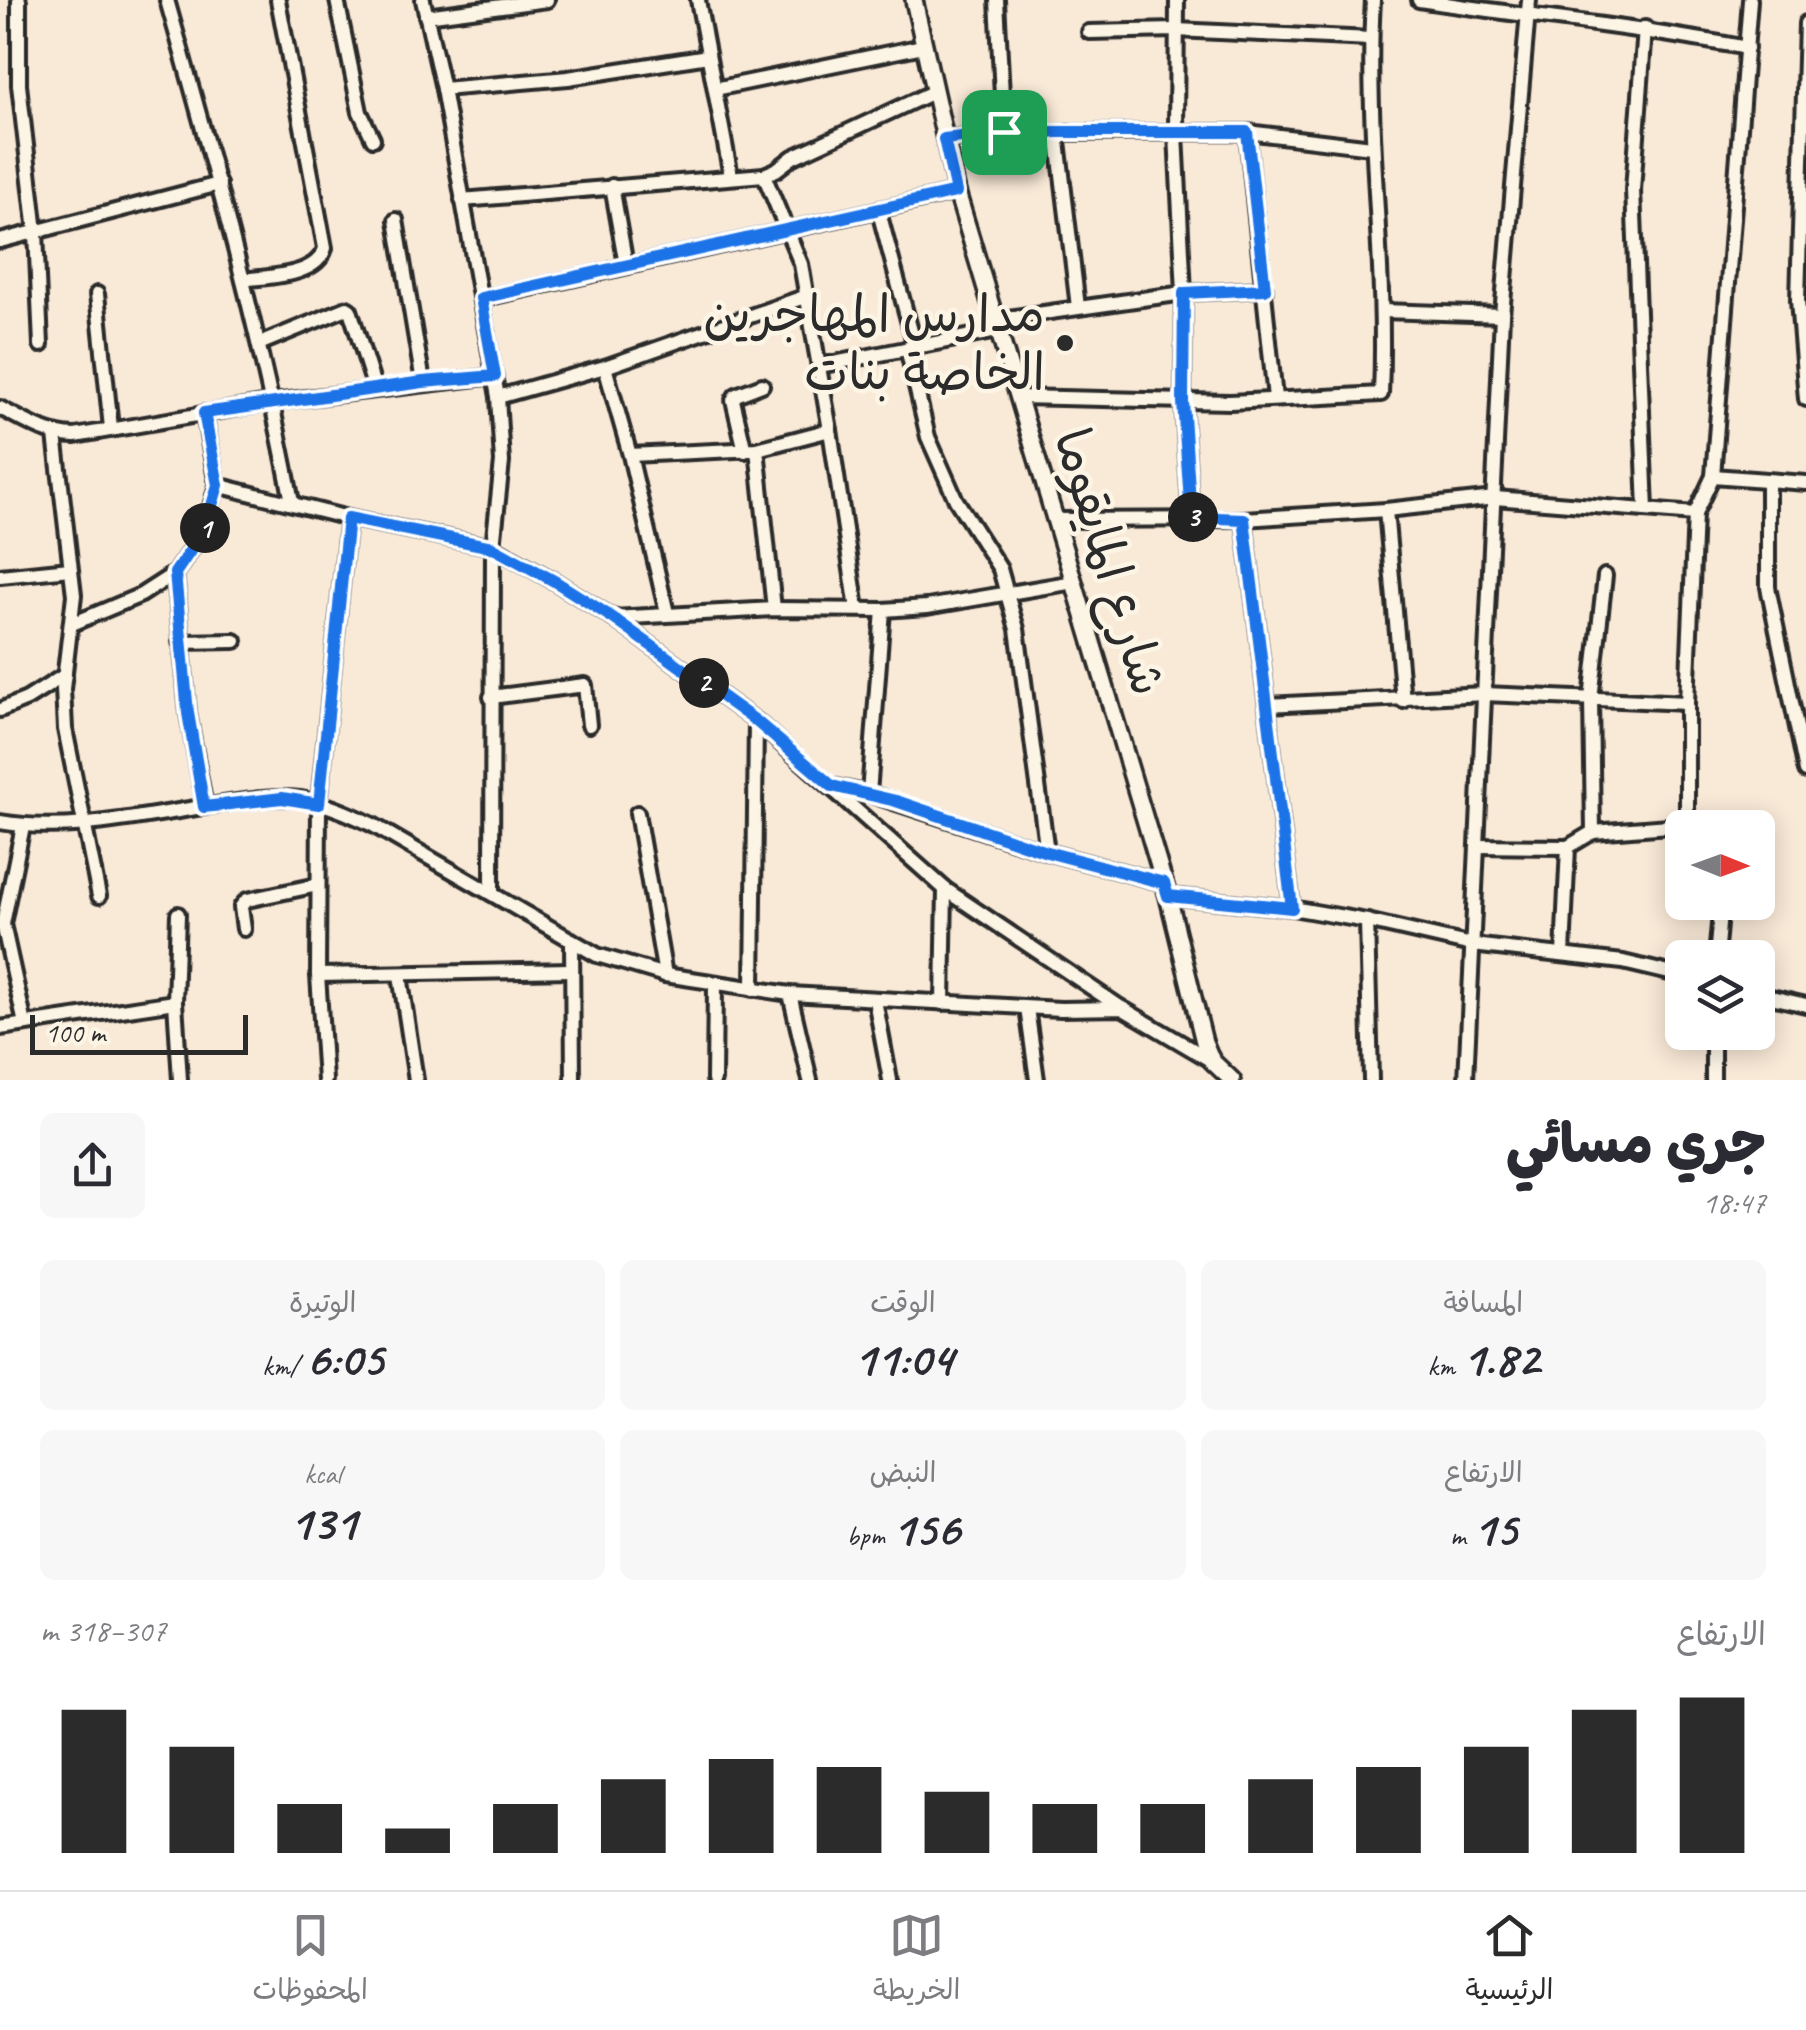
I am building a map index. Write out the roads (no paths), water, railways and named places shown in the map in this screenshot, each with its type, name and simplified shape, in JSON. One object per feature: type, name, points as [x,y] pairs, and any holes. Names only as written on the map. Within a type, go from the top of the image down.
[{"type":"street","points":[[19,0],[18,85],[36,232],[41,345]]},
{"type":"street","points":[[167,0],[243,280],[292,502]]},
{"type":"street","points":[[243,280],[306,269],[318,262],[324,248],[278,0]]},
{"type":"street","points":[[337,0],[360,112],[373,139]]},
{"type":"street","points":[[422,0],[443,88],[498,397],[502,462],[492,547],[492,892]]},
{"type":"street","points":[[426,16],[547,0]]},
{"type":"street","points":[[698,0],[731,176]]},
{"type":"street","name":"شارع المايقوما","points":[[914,0],[956,192],[1166,890],[1204,1042],[1212,1060],[1232,1080]]},
{"type":"street","points":[[996,0],[1004,132]]},
{"type":"street","points":[[1177,0],[1183,402],[1191,517]]},
{"type":"street","points":[[1018,397],[1183,402],[1381,394],[1382,311],[1372,147],[1373,0]]},
{"type":"street","points":[[1420,0],[1644,28],[1747,48]]},
{"type":"street","points":[[1466,1080],[1502,314],[1528,0]]},
{"type":"street","points":[[1687,810],[1686,703],[1695,514],[1713,476],[1750,0]]},
{"type":"street","points":[[1806,23],[1798,300],[1806,400]]},
{"type":"street","points":[[1644,28],[1633,190],[1646,510]]},
{"type":"street","points":[[1089,32],[1176,30],[1370,39]]},
{"type":"street","points":[[715,89],[923,46]]},
{"type":"street","points":[[443,88],[568,78],[708,56]]},
{"type":"street","points":[[462,200],[764,175],[793,157],[933,92]]},
{"type":"street","points":[[944,139],[1004,132],[1247,132],[1372,147]]},
{"type":"street","points":[[1247,132],[1275,398]]},
{"type":"street","points":[[1057,133],[1078,307]]},
{"type":"street","points":[[764,175],[788,228],[808,296],[857,609]]},
{"type":"street","points":[[0,241],[219,184]]},
{"type":"street","points":[[612,186],[626,265]]},
{"type":"street","points":[[481,298],[956,192]]},
{"type":"street","points":[[879,212],[928,438],[956,500],[984,540],[1009,594],[1047,852]]},
{"type":"street","points":[[396,220],[423,382]]},
{"type":"street","points":[[819,366],[1078,307],[1184,293],[1265,289]]},
{"type":"street","points":[[97,294],[111,428]]},
{"type":"street","points":[[498,397],[605,367],[808,296]]},
{"type":"street","points":[[258,344],[347,308],[375,389]]},
{"type":"street","points":[[1382,311],[1502,314]]},
{"type":"street","points":[[605,367],[630,455],[666,613]]},
{"type":"street","points":[[0,408],[55,435],[74,436],[273,402],[495,376]]},
{"type":"street","points":[[762,385],[736,395],[733,400],[751,450],[774,608]]},
{"type":"street","points":[[72,624],[141,595],[175,573],[205,529],[218,485],[204,413]]},
{"type":"street","points":[[630,455],[751,450],[830,430]]},
{"type":"street","points":[[55,435],[74,596],[65,674],[65,729],[99,896]]},
{"type":"street","points":[[1713,476],[1806,483]]},
{"type":"street","points":[[1768,481],[1768,587],[1806,770]]},
{"type":"street","points":[[218,485],[348,518],[492,547],[613,618],[756,721],[945,889],[1122,1008],[1212,1060]]},
{"type":"street","points":[[1055,520],[1244,519],[1495,498],[1695,514]]},
{"type":"street","points":[[1386,510],[1403,700]]},
{"type":"street","points":[[325,1080],[318,976],[319,804],[348,518]]},
{"type":"street","points":[[1244,519],[1292,908]]},
{"type":"street","points":[[0,576],[70,569]]},
{"type":"street","points":[[175,573],[192,749],[204,807]]},
{"type":"street","points":[[1594,832],[1590,699],[1605,576]]},
{"type":"street","points":[[613,618],[774,608],[883,610],[1074,582]]},
{"type":"street","points":[[869,794],[883,610]]},
{"type":"street","points":[[180,642],[235,640]]},
{"type":"street","points":[[0,710],[27,700],[65,674]]},
{"type":"street","points":[[492,696],[584,684],[589,725]]},
{"type":"street","points":[[1266,705],[1484,694],[1686,703]]},
{"type":"street","points":[[753,989],[756,721]]},
{"type":"street","points":[[832,786],[869,794],[1166,890],[1367,921],[1472,946],[1623,962],[1665,972]]},
{"type":"street","points":[[0,822],[23,826],[84,824],[282,798],[319,804],[374,825],[618,964],[790,994],[1028,1008],[1122,1008]]},
{"type":"street","points":[[637,813],[664,975]]},
{"type":"street","points":[[1476,846],[1568,847],[1594,832],[1665,825]]},
{"type":"street","points":[[23,826],[3,924],[25,1024]]},
{"type":"street","points":[[1563,954],[1568,847]]},
{"type":"street","points":[[244,929],[240,907],[248,900],[318,885]]},
{"type":"street","points":[[943,1002],[945,889]]},
{"type":"street","points":[[178,914],[175,1002],[180,1080]]},
{"type":"street","points":[[1367,921],[1371,1080]]},
{"type":"street","points":[[572,940],[573,1080]]},
{"type":"street","points":[[318,976],[570,970]]},
{"type":"street","points":[[400,975],[416,1080]]},
{"type":"street","points":[[714,1080],[716,984]]},
{"type":"street","points":[[790,994],[810,1080]]},
{"type":"street","points":[[1775,998],[1806,1005]]},
{"type":"street","points":[[875,1000],[890,1080]]},
{"type":"street","points":[[0,1028],[175,1002]]},
{"type":"street","points":[[1028,1008],[1038,1080]]},
{"type":"street","points":[[1713,1050],[1713,1080]]},
{"type":"place","name":"مدارس المهاجرين الخاصة بنات","points":[[1065,343]]}]
